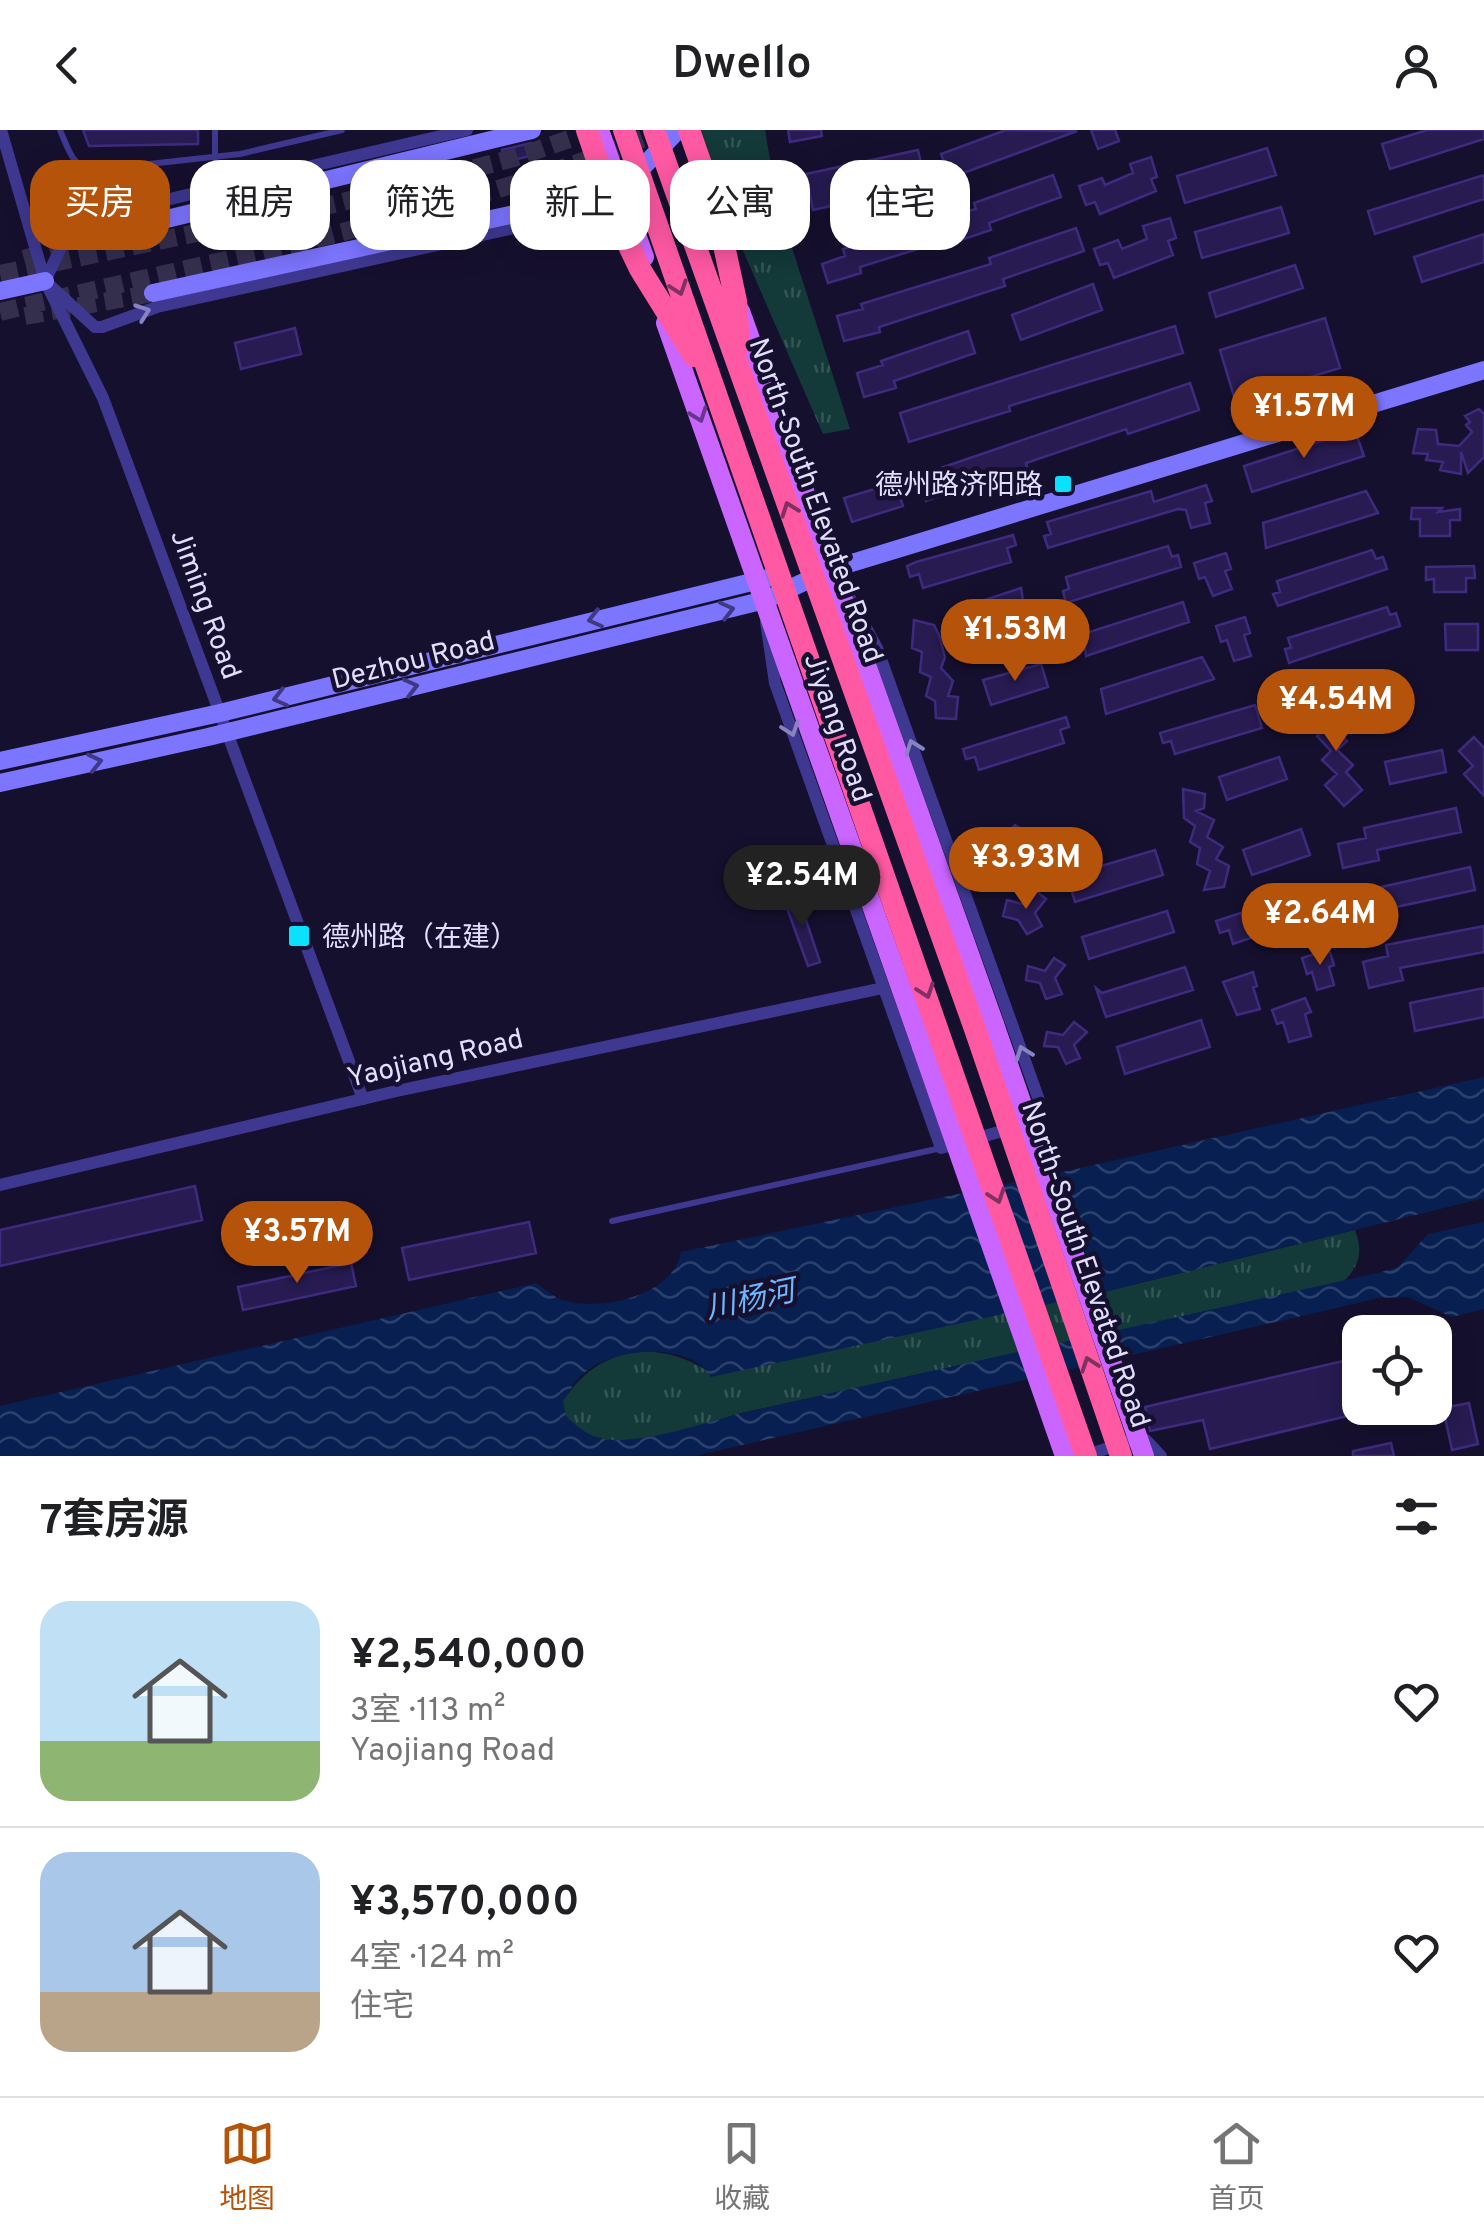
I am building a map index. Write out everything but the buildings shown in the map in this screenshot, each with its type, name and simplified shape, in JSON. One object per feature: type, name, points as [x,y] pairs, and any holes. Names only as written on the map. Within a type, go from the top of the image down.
[{"type":"highway","points":[[587,130],[620,225],[640,269],[714,386]]},
{"type":"highway","name":"North-South Elevated Road","points":[[624,130],[1084,1456]]},
{"type":"highway","name":"North-South Elevated Road","points":[[654,130],[968,1011],[1121,1456]]},
{"type":"highway","points":[[689,130],[727,253],[736,302],[742,378]]},
{"type":"main road","name":"Jiyang Road","points":[[599,130],[610,160]]},
{"type":"main road","name":"Jiyang Road","points":[[677,130],[1144,1456]]},
{"type":"main road","name":"Jiyang Road","points":[[641,250],[1064,1456]]},
{"type":"street","name":"Jiming Road","points":[[0,130],[45,281],[103,398],[363,1098]]},
{"type":"street","points":[[45,281],[70,228],[84,219],[467,130]]},
{"type":"street","points":[[170,218],[532,130]]},
{"type":"street","points":[[648,160],[677,130]]},
{"type":"street","points":[[153,293],[510,214]]},
{"type":"street","points":[[45,281],[95,327],[102,328],[156,306],[510,229]]},
{"type":"street","points":[[0,291],[45,281]]},
{"type":"street","name":"Dezhou Road","points":[[0,762],[220,713],[758,579],[832,568],[1484,370]]},
{"type":"street","points":[[765,600],[775,682],[941,1148],[1024,1126],[1036,1116],[1039,1100],[877,648],[832,568]]},
{"type":"street","name":"Dezhou Road","points":[[0,783],[227,732],[765,600],[832,568]]},
{"type":"street","name":"Yaojiang Road","points":[[0,1185],[363,1098],[883,988]]},
{"type":"street","points":[[1084,1456],[1136,1439],[1146,1440],[1161,1456]]},
{"type":"lane","points":[[60,130],[74,161],[86,169],[215,158],[342,130]]},
{"type":"lane","points":[[215,130],[215,158]]},
{"type":"lane","points":[[612,1221],[941,1148]]},
{"type":"green space","points":[[699,130],[765,130],[770,160],[710,160]]},
{"type":"green space","points":[[743,250],[793,250],[850,429],[823,434]]},
{"type":"green space","points":[[1355,1230],[1359,1257],[1344,1281],[741,1413],[650,1437],[599,1438],[565,1416],[563,1401],[577,1383],[609,1359],[628,1354],[666,1354],[706,1370],[1096,1294]]},
{"type":"water","name":"川杨河","points":[[1484,1077],[1484,1198],[1096,1294],[711,1377],[701,1365],[670,1353],[617,1357],[584,1373],[574,1384],[563,1401],[566,1416],[594,1437],[650,1437],[741,1413],[1378,1273],[1398,1267],[1428,1234],[1484,1222],[1484,1309],[1452,1317],[1408,1297],[1379,1298],[695,1456],[0,1456],[0,1406],[536,1283],[570,1302],[620,1301],[666,1279],[681,1252],[1054,1174]]},
{"type":"tunnel","points":[[0,274],[335,204],[514,158],[596,130]]},
{"type":"tunnel","points":[[0,312],[419,212],[583,161],[664,130]]},
{"type":"tunnel","points":[[24,259],[55,250]]},
{"type":"tunnel","points":[[25,316],[153,293]]},
{"type":"place","name":"德州路济阳路","points":[[1063,484]]},
{"type":"place","name":"德州路（在建）","points":[[299,936]]}]
